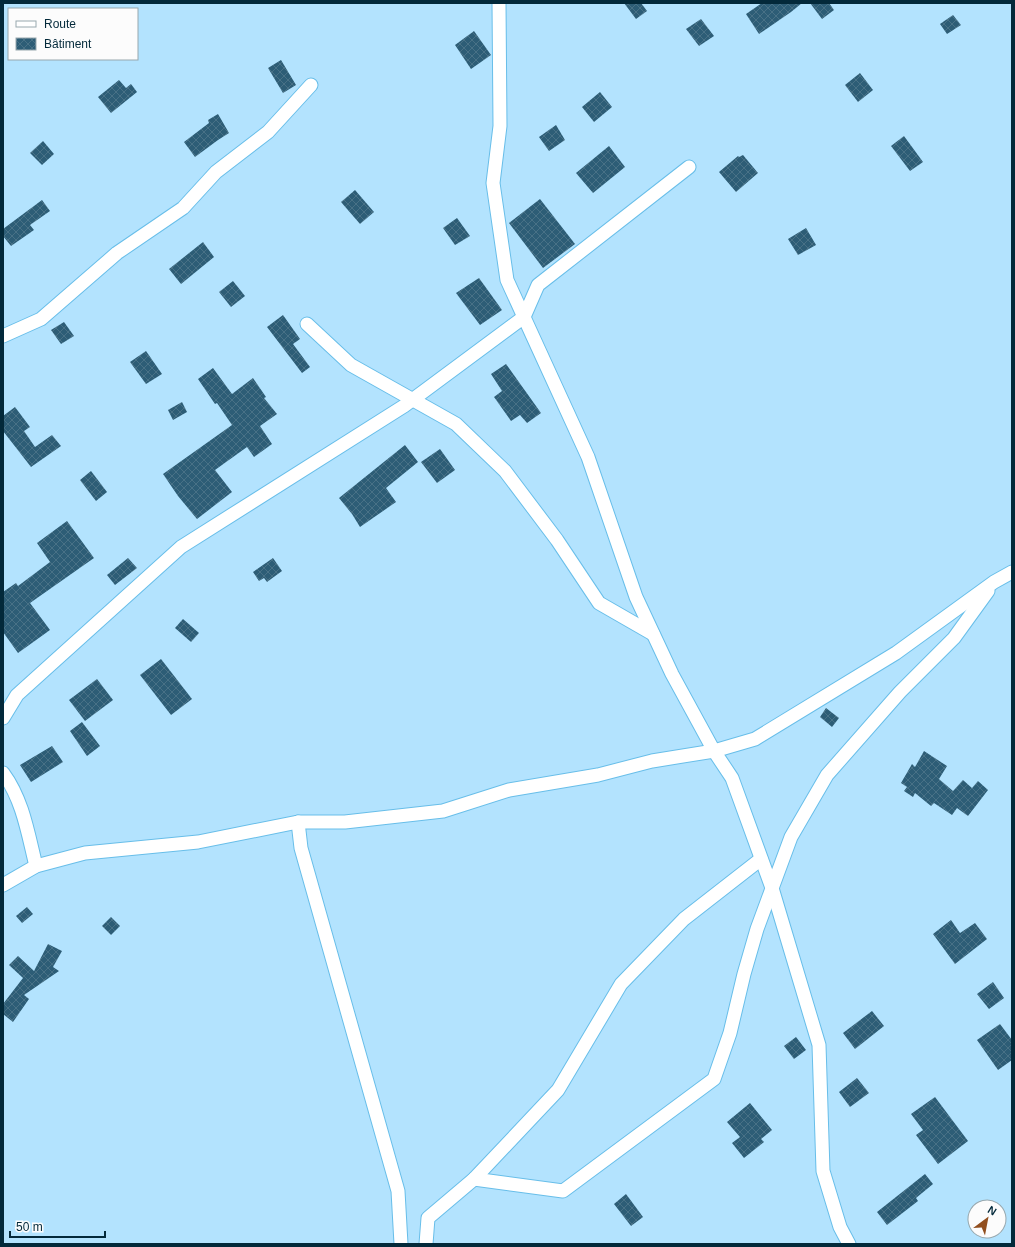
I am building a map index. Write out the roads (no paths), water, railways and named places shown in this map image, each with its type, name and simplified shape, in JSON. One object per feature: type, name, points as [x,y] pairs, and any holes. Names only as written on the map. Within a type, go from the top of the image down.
[{"type":"street","points":[[499,3],[500,126],[493,183],[507,280],[588,457],[636,597],[672,674],[714,751],[732,778],[772,888],[819,1045],[822,1171],[840,1227],[849,1244]]},
{"type":"street","points":[[3,336],[41,319],[117,253],[183,208],[216,172],[268,132],[311,85]]},
{"type":"street","points":[[3,718],[17,695],[181,547],[412,400],[524,317],[538,285],[689,167]]},
{"type":"street","points":[[307,324],[351,365],[456,424],[505,471],[557,540],[599,603],[653,634]]},
{"type":"street","points":[[3,885],[36,866],[85,852],[198,842],[298,822],[345,822],[443,811],[509,790],[598,775],[652,761],[714,751],[755,739],[896,654],[994,582],[1012,572]]},
{"type":"street","points":[[474,1179],[563,1190],[714,1079],[730,1033],[744,974],[757,929],[791,837],[827,775],[900,692],[954,638],[994,582]]},
{"type":"street","points":[[3,773],[19,800],[36,866]]},
{"type":"street","points":[[298,822],[301,848],[398,1191],[401,1244]]},
{"type":"street","points":[[426,1244],[428,1218],[474,1179],[558,1090],[621,984],[684,919],[761,859]]}]
